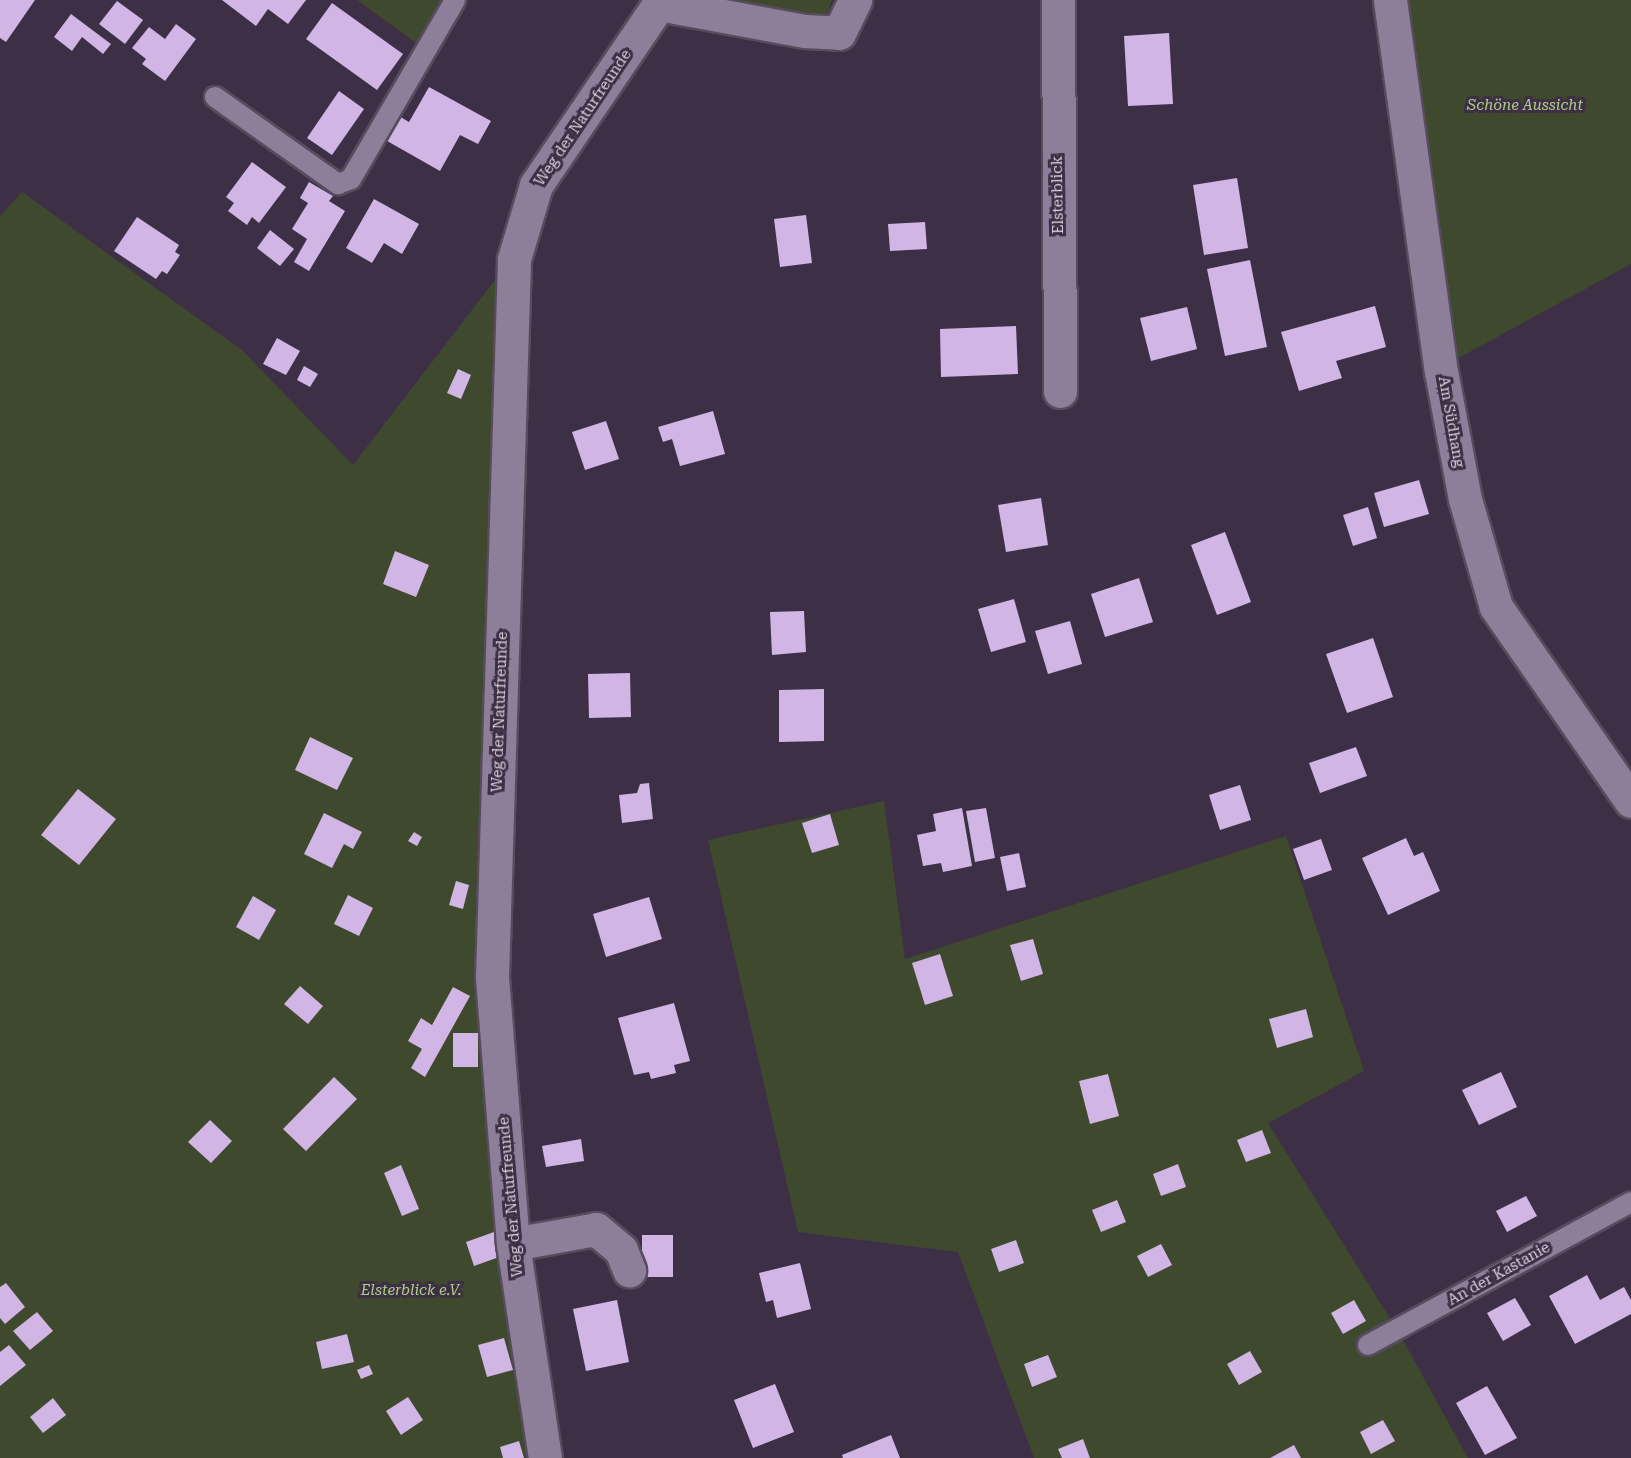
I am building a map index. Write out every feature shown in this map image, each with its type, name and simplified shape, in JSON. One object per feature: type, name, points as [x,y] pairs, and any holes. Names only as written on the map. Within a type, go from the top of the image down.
[{"type":"street","name":"Weg der Naturfreunde","points":[[545,1458],[513,1244],[492,977],[514,259],[536,185],[656,1],[805,31],[839,33],[855,0]]},
{"type":"street","name":"Elsterblick","points":[[1058,0],[1060,391]]},
{"type":"street","name":"Am Südhang","points":[[1390,0],[1442,370],[1465,499],[1496,607],[1631,801]]},
{"type":"street","points":[[513,1244],[596,1229],[621,1250],[628,1270]]},
{"type":"lane","points":[[215,97],[338,184],[351,179],[455,0]]},
{"type":"lane","name":"An der Kastanie","points":[[1368,1345],[1631,1202]]},
{"type":"green space","points":[[357,0],[441,0],[416,43]]},
{"type":"green space","points":[[664,0],[832,0],[818,44]]},
{"type":"green space","name":"Schöne Aussicht","points":[[1404,0],[1631,0],[1631,264],[1453,361]]},
{"type":"green space","name":"Elsterblick e.V.","points":[[22,192],[242,350],[353,465],[504,268],[498,701],[486,1110],[524,1259],[555,1458],[0,1458],[0,216]]},
{"type":"green space","points":[[884,801],[905,959],[1286,836],[1364,1071],[1268,1123],[1399,1333],[1468,1458],[1034,1458],[958,1252],[798,1232],[708,840]]},
{"type":"building","points":[[0,0],[35,0],[6,42],[0,38]]},
{"type":"building","points":[[222,0],[306,0],[288,24],[268,9],[256,26]]},
{"type":"building","points":[[117,1],[143,20],[125,44],[99,24]]},
{"type":"building","points":[[332,3],[403,54],[377,90],[306,39]]},
{"type":"building","points":[[71,14],[111,44],[103,54],[82,37],[72,51],[54,37]]},
{"type":"building","points":[[176,24],[196,39],[165,81],[142,64],[146,59],[132,48],[149,27],[165,39]]},
{"type":"building","points":[[1169,33],[1173,104],[1128,106],[1124,36]]},
{"type":"building","points":[[429,87],[491,121],[478,144],[460,135],[440,171],[380,137],[394,113],[409,122]]},
{"type":"building","points":[[339,91],[364,109],[332,155],[307,138]]},
{"type":"building","points":[[252,162],[286,187],[259,223],[252,217],[247,225],[228,211],[234,203],[226,197]]},
{"type":"building","points":[[1237,178],[1248,248],[1204,255],[1193,185]]},
{"type":"building","points":[[309,182],[333,196],[329,201],[345,211],[309,271],[294,262],[307,239],[292,229],[308,203],[300,198]]},
{"type":"building","points":[[374,199],[419,224],[402,254],[384,243],[372,263],[346,248]]},
{"type":"building","points":[[806,215],[812,263],[780,267],[774,219]]},
{"type":"building","points":[[137,217],[179,245],[175,252],[180,255],[167,274],[162,271],[156,279],[114,251]]},
{"type":"building","points":[[925,222],[927,249],[890,251],[888,224]]},
{"type":"building","points":[[270,230],[294,249],[280,266],[257,248]]},
{"type":"building","points":[[1250,260],[1267,347],[1225,356],[1207,269]]},
{"type":"building","points":[[1375,306],[1386,347],[1336,361],[1342,378],[1299,391],[1281,332]]},
{"type":"building","points":[[1187,307],[1197,349],[1151,361],[1140,318]]},
{"type":"building","points":[[1016,326],[1018,374],[941,377],[940,329]]},
{"type":"building","points":[[277,338],[300,351],[286,375],[263,364]]},
{"type":"building","points":[[304,366],[318,374],[310,387],[297,380]]},
{"type":"building","points":[[458,369],[471,375],[461,399],[447,393]]},
{"type":"building","points":[[713,411],[725,454],[680,466],[672,439],[663,442],[658,427]]},
{"type":"building","points":[[606,421],[619,459],[585,470],[572,432]]},
{"type":"building","points":[[1419,480],[1429,514],[1384,527],[1374,493]]},
{"type":"building","points":[[1041,498],[1048,545],[1006,552],[998,505]]},
{"type":"building","points":[[1368,507],[1377,538],[1353,546],[1343,515]]},
{"type":"building","points":[[1225,532],[1251,602],[1217,615],[1191,545]]},
{"type":"building","points":[[395,551],[429,565],[416,597],[383,584]]},
{"type":"building","points":[[1139,578],[1153,622],[1105,637],[1091,594]]},
{"type":"building","points":[[1014,599],[1026,642],[991,652],[978,609]]},
{"type":"building","points":[[804,611],[806,652],[772,655],[770,612]]},
{"type":"building","points":[[1070,621],[1082,664],[1048,674],[1035,631]]},
{"type":"building","points":[[1373,638],[1393,697],[1347,713],[1326,654]]},
{"type":"building","points":[[630,673],[631,717],[589,718],[588,674]]},
{"type":"building","points":[[824,689],[824,741],[779,742],[779,690]]},
{"type":"building","points":[[310,737],[353,758],[337,790],[295,770]]},
{"type":"building","points":[[1356,747],[1367,776],[1320,793],[1309,763]]},
{"type":"building","points":[[649,783],[653,819],[622,823],[619,795],[637,793],[640,784]]},
{"type":"building","points":[[1240,785],[1251,820],[1220,830],[1209,795]]},
{"type":"building","points":[[78,789],[116,819],[79,865],[41,835]]},
{"type":"building","points":[[962,808],[972,866],[943,872],[941,863],[923,866],[917,835],[936,831],[933,814]]},
{"type":"building","points":[[986,808],[995,858],[975,862],[966,811]]},
{"type":"building","points":[[324,813],[362,832],[353,849],[344,844],[332,868],[304,854]]},
{"type":"building","points":[[830,814],[839,845],[812,853],[802,823]]},
{"type":"building","points":[[414,832],[422,837],[417,846],[408,841]]},
{"type":"building","points":[[1406,838],[1414,856],[1423,852],[1440,891],[1388,915],[1362,858]]},
{"type":"building","points":[[1321,839],[1332,870],[1304,880],[1293,849]]},
{"type":"building","points":[[1019,853],[1026,887],[1007,891],[1000,857]]},
{"type":"building","points":[[456,881],[469,885],[463,909],[449,905]]},
{"type":"building","points":[[348,895],[373,908],[359,936],[334,924]]},
{"type":"building","points":[[253,896],[276,910],[259,940],[236,927]]},
{"type":"building","points":[[649,897],[662,939],[606,957],[593,914]]},
{"type":"building","points":[[1033,939],[1043,974],[1021,981],[1010,945]]},
{"type":"building","points":[[940,954],[953,996],[925,1005],[912,963]]},
{"type":"building","points":[[300,986],[323,1006],[308,1024],[284,1004]]},
{"type":"building","points":[[453,987],[470,996],[425,1077],[411,1068],[422,1049],[408,1041],[421,1018],[432,1025]]},
{"type":"building","points":[[674,1003],[690,1061],[674,1065],[676,1073],[651,1079],[649,1072],[634,1075],[618,1018]]},
{"type":"building","points":[[1306,1009],[1313,1037],[1277,1048],[1269,1019]]},
{"type":"building","points":[[453,1033],[478,1033],[478,1067],[453,1067]]},
{"type":"building","points":[[1501,1072],[1517,1107],[1479,1125],[1462,1090]]},
{"type":"building","points":[[1108,1074],[1119,1116],[1090,1124],[1079,1081]]},
{"type":"building","points":[[334,1077],[357,1099],[306,1151],[283,1129]]},
{"type":"building","points":[[210,1120],[232,1141],[211,1163],[188,1142]]},
{"type":"building","points":[[1262,1130],[1271,1153],[1246,1162],[1237,1140]]},
{"type":"building","points":[[581,1139],[584,1161],[546,1167],[542,1146]]},
{"type":"building","points":[[1178,1164],[1186,1187],[1161,1196],[1153,1174]]},
{"type":"building","points":[[401,1165],[419,1209],[402,1216],[384,1173]]},
{"type":"building","points":[[1526,1196],[1537,1216],[1507,1232],[1496,1211]]},
{"type":"building","points":[[1117,1200],[1126,1222],[1101,1232],[1092,1210]]},
{"type":"building","points":[[494,1232],[502,1256],[474,1266],[466,1242]]},
{"type":"building","points":[[642,1235],[673,1235],[673,1277],[642,1277]]},
{"type":"building","points":[[1016,1240],[1024,1263],[999,1272],[991,1249]]},
{"type":"building","points":[[1161,1244],[1172,1265],[1148,1277],[1137,1256]]},
{"type":"building","points":[[800,1263],[811,1309],[777,1318],[773,1300],[766,1302],[759,1273]]},
{"type":"building","points":[[1587,1275],[1600,1300],[1624,1287],[1631,1300],[1631,1314],[1575,1344],[1549,1296]]},
{"type":"building","points":[[6,1283],[25,1307],[5,1324],[0,1318],[0,1287]]},
{"type":"building","points":[[1515,1298],[1531,1325],[1503,1341],[1487,1313]]},
{"type":"building","points":[[617,1300],[629,1362],[586,1371],[573,1309]]},
{"type":"building","points":[[1354,1300],[1366,1321],[1343,1334],[1331,1313]]},
{"type":"building","points":[[37,1312],[53,1331],[30,1350],[13,1331]]},
{"type":"building","points":[[347,1334],[354,1362],[322,1369],[316,1342]]},
{"type":"building","points":[[504,1338],[513,1370],[487,1377],[478,1345]]},
{"type":"building","points":[[9,1345],[26,1365],[0,1386],[0,1352]]},
{"type":"building","points":[[1250,1351],[1262,1372],[1239,1385],[1227,1364]]},
{"type":"building","points":[[1048,1355],[1057,1377],[1032,1387],[1024,1364]]},
{"type":"building","points":[[369,1365],[373,1374],[361,1379],[357,1370]]},
{"type":"building","points":[[775,1384],[794,1432],[753,1448],[734,1400]]},
{"type":"building","points":[[1487,1386],[1517,1438],[1485,1455],[1456,1403]]},
{"type":"building","points":[[408,1397],[423,1420],[401,1435],[386,1411]]},
{"type":"building","points":[[53,1398],[66,1415],[43,1433],[30,1417]]},
{"type":"building","points":[[1383,1420],[1395,1441],[1371,1454],[1360,1432]]},
{"type":"building","points":[[891,1435],[900,1458],[843,1458],[842,1455]]},
{"type":"building","points":[[1083,1439],[1090,1458],[1062,1458],[1058,1449]]},
{"type":"building","points":[[519,1441],[524,1458],[503,1458],[500,1447]]},
{"type":"building","points":[[1294,1445],[1301,1458],[1270,1458]]}]
